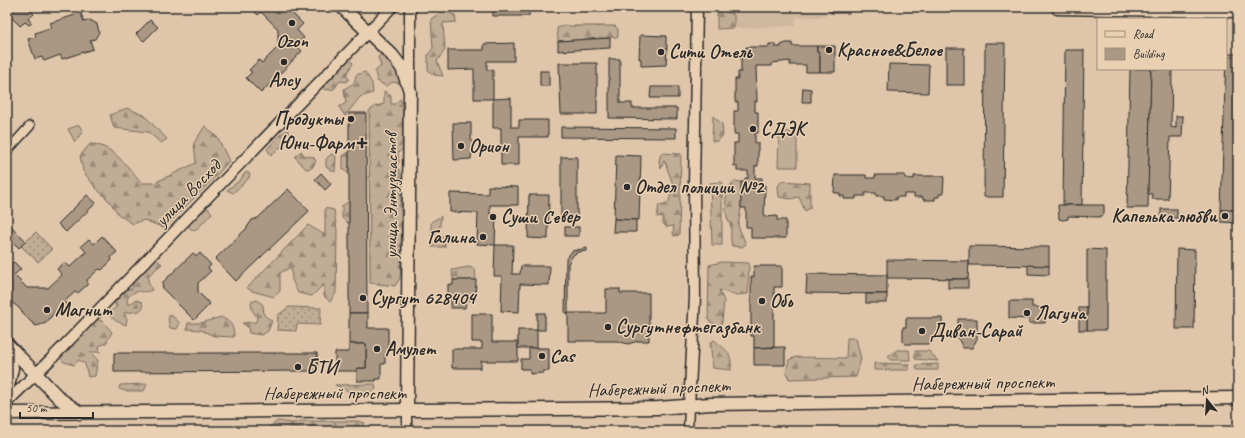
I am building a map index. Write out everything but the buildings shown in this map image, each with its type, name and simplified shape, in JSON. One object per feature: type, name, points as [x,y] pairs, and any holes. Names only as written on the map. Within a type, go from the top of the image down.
[{"type":"main road","name":"улица Энтузиастов","points":[[342,7],[392,55],[402,68],[410,91],[407,410]]},
{"type":"main road","points":[[7,344],[60,399],[80,413]]},
{"type":"main road","points":[[7,344],[12,368],[7,391]]},
{"type":"main road","name":"Набережный проспект","points":[[7,413],[407,410],[1238,398]]},
{"type":"street","name":"улица Восход","points":[[7,402],[392,7]]},
{"type":"street","points":[[410,7],[410,91]]},
{"type":"street","points":[[688,431],[695,297],[694,186],[698,7]]},
{"type":"street","points":[[1057,10],[1238,13]]},
{"type":"street","points":[[7,150],[30,126]]},
{"type":"street","points":[[407,410],[407,431]]},
{"type":"shaded area","points":[[717,7],[831,7],[831,13],[820,17],[796,17],[795,26],[717,29]]},
{"type":"green space","points":[[443,11],[455,15],[456,22],[443,23],[445,50],[437,61],[443,76],[434,75],[428,70],[428,55],[433,48],[431,19]]},
{"type":"green space","points":[[724,11],[734,15],[734,28],[717,29],[717,12]]},
{"type":"green space","points":[[564,26],[615,26],[618,29],[618,37],[558,41],[557,28]]},
{"type":"green space","points":[[381,54],[400,73],[402,80],[398,83],[393,82],[386,86],[377,81],[375,71],[381,66],[378,57]]},
{"type":"green space","points":[[349,60],[353,63],[346,75],[349,79],[346,82],[340,81],[334,89],[325,90],[322,86]]},
{"type":"green space","points":[[365,72],[372,83],[373,93],[360,97],[345,116],[339,107],[346,103],[344,89],[354,83],[356,75]]},
{"type":"green space","points":[[384,91],[391,96],[391,104],[395,104],[400,99],[403,103],[403,149],[398,153],[399,162],[397,166],[400,172],[402,254],[400,278],[395,286],[370,283],[369,111],[376,106],[384,104]]},
{"type":"green space","points":[[127,108],[144,115],[167,139],[161,143],[148,132],[114,128],[110,115]]},
{"type":"green space","points":[[713,116],[722,124],[723,135],[718,141],[712,141]]},
{"type":"green space","points":[[79,125],[83,131],[75,142],[68,129]]},
{"type":"green space","points":[[205,126],[218,138],[229,161],[164,228],[144,220],[133,224],[119,215],[110,202],[95,187],[83,171],[80,156],[90,144],[98,145],[112,152],[119,158],[141,183],[154,183],[196,163],[194,143]]},
{"type":"green space","points":[[288,130],[290,135],[287,142],[271,155],[267,149],[279,135]]},
{"type":"green space","points":[[779,132],[797,132],[797,167],[778,167]]},
{"type":"green space","points":[[301,151],[305,156],[313,157],[316,161],[312,168],[306,169],[295,157]]},
{"type":"green space","points":[[349,152],[349,174],[343,169],[343,156]]},
{"type":"green space","points":[[661,153],[681,154],[679,235],[674,236],[674,226],[666,227],[663,223],[663,216],[657,217],[659,204],[662,206],[669,202],[671,193],[676,189],[664,160],[661,169],[659,161]]},
{"type":"green space","points":[[331,154],[336,156],[335,172],[326,167],[326,159]]},
{"type":"green space","points":[[246,172],[250,174],[249,178],[233,193],[227,190],[239,181]]},
{"type":"green space","points":[[734,181],[741,182],[741,208],[738,226],[746,244],[742,247],[732,246],[731,227],[726,212],[727,193]]},
{"type":"green space","points":[[782,181],[810,183],[810,208],[805,211],[799,197],[790,199],[779,197],[778,186]]},
{"type":"green space","points":[[722,182],[722,245],[712,245],[710,183]]},
{"type":"green space","points":[[349,201],[349,224],[342,218],[342,206]]},
{"type":"green space","points":[[208,208],[212,213],[197,229],[192,230],[189,227],[188,222]]},
{"type":"green space","points":[[325,208],[334,210],[337,230],[336,293],[330,302],[324,296],[324,284],[312,296],[298,293],[292,280],[291,267],[280,273],[280,291],[274,297],[252,291],[247,288],[308,225],[325,235]]},
{"type":"green space","points":[[441,216],[439,233],[445,239],[445,247],[432,247],[431,222]]},
{"type":"green space","points":[[36,232],[52,249],[38,262],[21,246]]},
{"type":"green space","points":[[155,258],[162,264],[149,275],[148,282],[152,290],[133,293],[127,299],[128,305],[136,300],[142,302],[143,308],[139,311],[124,313],[127,319],[126,325],[116,321],[108,314],[116,307],[114,300],[125,289],[132,289],[134,281]]},
{"type":"green space","points":[[722,262],[749,263],[748,294],[734,295],[719,290],[724,301],[722,323],[717,326],[708,320],[709,265]]},
{"type":"green space","points":[[469,267],[475,269],[476,280],[453,280],[452,270]]},
{"type":"green space","points":[[257,300],[263,305],[264,315],[272,321],[268,331],[262,335],[249,333],[248,327],[242,323],[256,322],[257,317],[252,310],[251,302]]},
{"type":"green space","points":[[289,307],[321,308],[320,325],[297,324],[296,331],[277,330],[278,315]]},
{"type":"green space","points":[[170,314],[180,323],[177,329],[170,328],[168,319]]},
{"type":"green space","points":[[221,317],[231,325],[234,337],[214,336],[201,330],[187,329],[188,323],[201,323]]},
{"type":"green space","points":[[96,319],[102,321],[112,332],[106,343],[99,346],[100,352],[90,352],[98,360],[95,376],[88,377],[85,364],[79,360],[74,365],[64,362],[59,357]]},
{"type":"green space","points":[[847,338],[856,338],[861,359],[856,377],[789,379],[786,372],[789,360],[796,357],[846,358]]},
{"type":"green space","points":[[714,340],[728,352],[731,359],[731,370],[713,368],[710,343]]},
{"type":"green space","points":[[897,350],[909,350],[910,360],[890,360],[888,356]]},
{"type":"green space","points":[[915,351],[929,351],[938,361],[915,359]]},
{"type":"green space","points":[[874,363],[909,364],[909,370],[874,370]]},
{"type":"green space","points":[[938,364],[938,370],[917,370],[916,365]]},
{"type":"green space","points":[[147,384],[144,391],[126,391],[119,389],[120,385]]},
{"type":"green space","points":[[375,384],[376,389],[366,394],[351,392],[335,385]]},
{"type":"green space","points":[[278,421],[292,423],[301,421],[358,421],[365,423],[361,428],[311,430],[294,427],[277,432],[267,428]]},
{"type":"place","name":"Ozon","points":[[292,23]]},
{"type":"place","name":"Красное&Белое","points":[[829,50]]},
{"type":"place","name":"Сити Отель","points":[[661,52]]},
{"type":"place","name":"Алсу","points":[[284,62]]},
{"type":"place","name":"Продукты","points":[[351,119]]},
{"type":"place","name":"СДЭК","points":[[753,129]]},
{"type":"place","name":"Юни-Фарм","points":[[362,143]]},
{"type":"place","name":"Орион","points":[[461,146]]},
{"type":"place","name":"Отдел полиции №2","points":[[627,187]]},
{"type":"place","name":"Капелька любви","points":[[1225,216]]},
{"type":"place","name":"Суши Север","points":[[493,217]]},
{"type":"place","name":"Галина","points":[[483,237]]},
{"type":"place","name":"Сургут 628404","points":[[363,298]]},
{"type":"place","name":"Обь","points":[[762,301]]},
{"type":"place","name":"Магнит","points":[[47,310]]},
{"type":"place","name":"Лагуна","points":[[1027,313]]},
{"type":"place","name":"Сургутнефтегазбанк","points":[[608,327]]},
{"type":"place","name":"Диван-Сарай","points":[[922,331]]},
{"type":"place","name":"Амулет","points":[[377,349]]},
{"type":"place","name":"Cas","points":[[542,356]]},
{"type":"place","name":"БТИ","points":[[298,367]]}]
